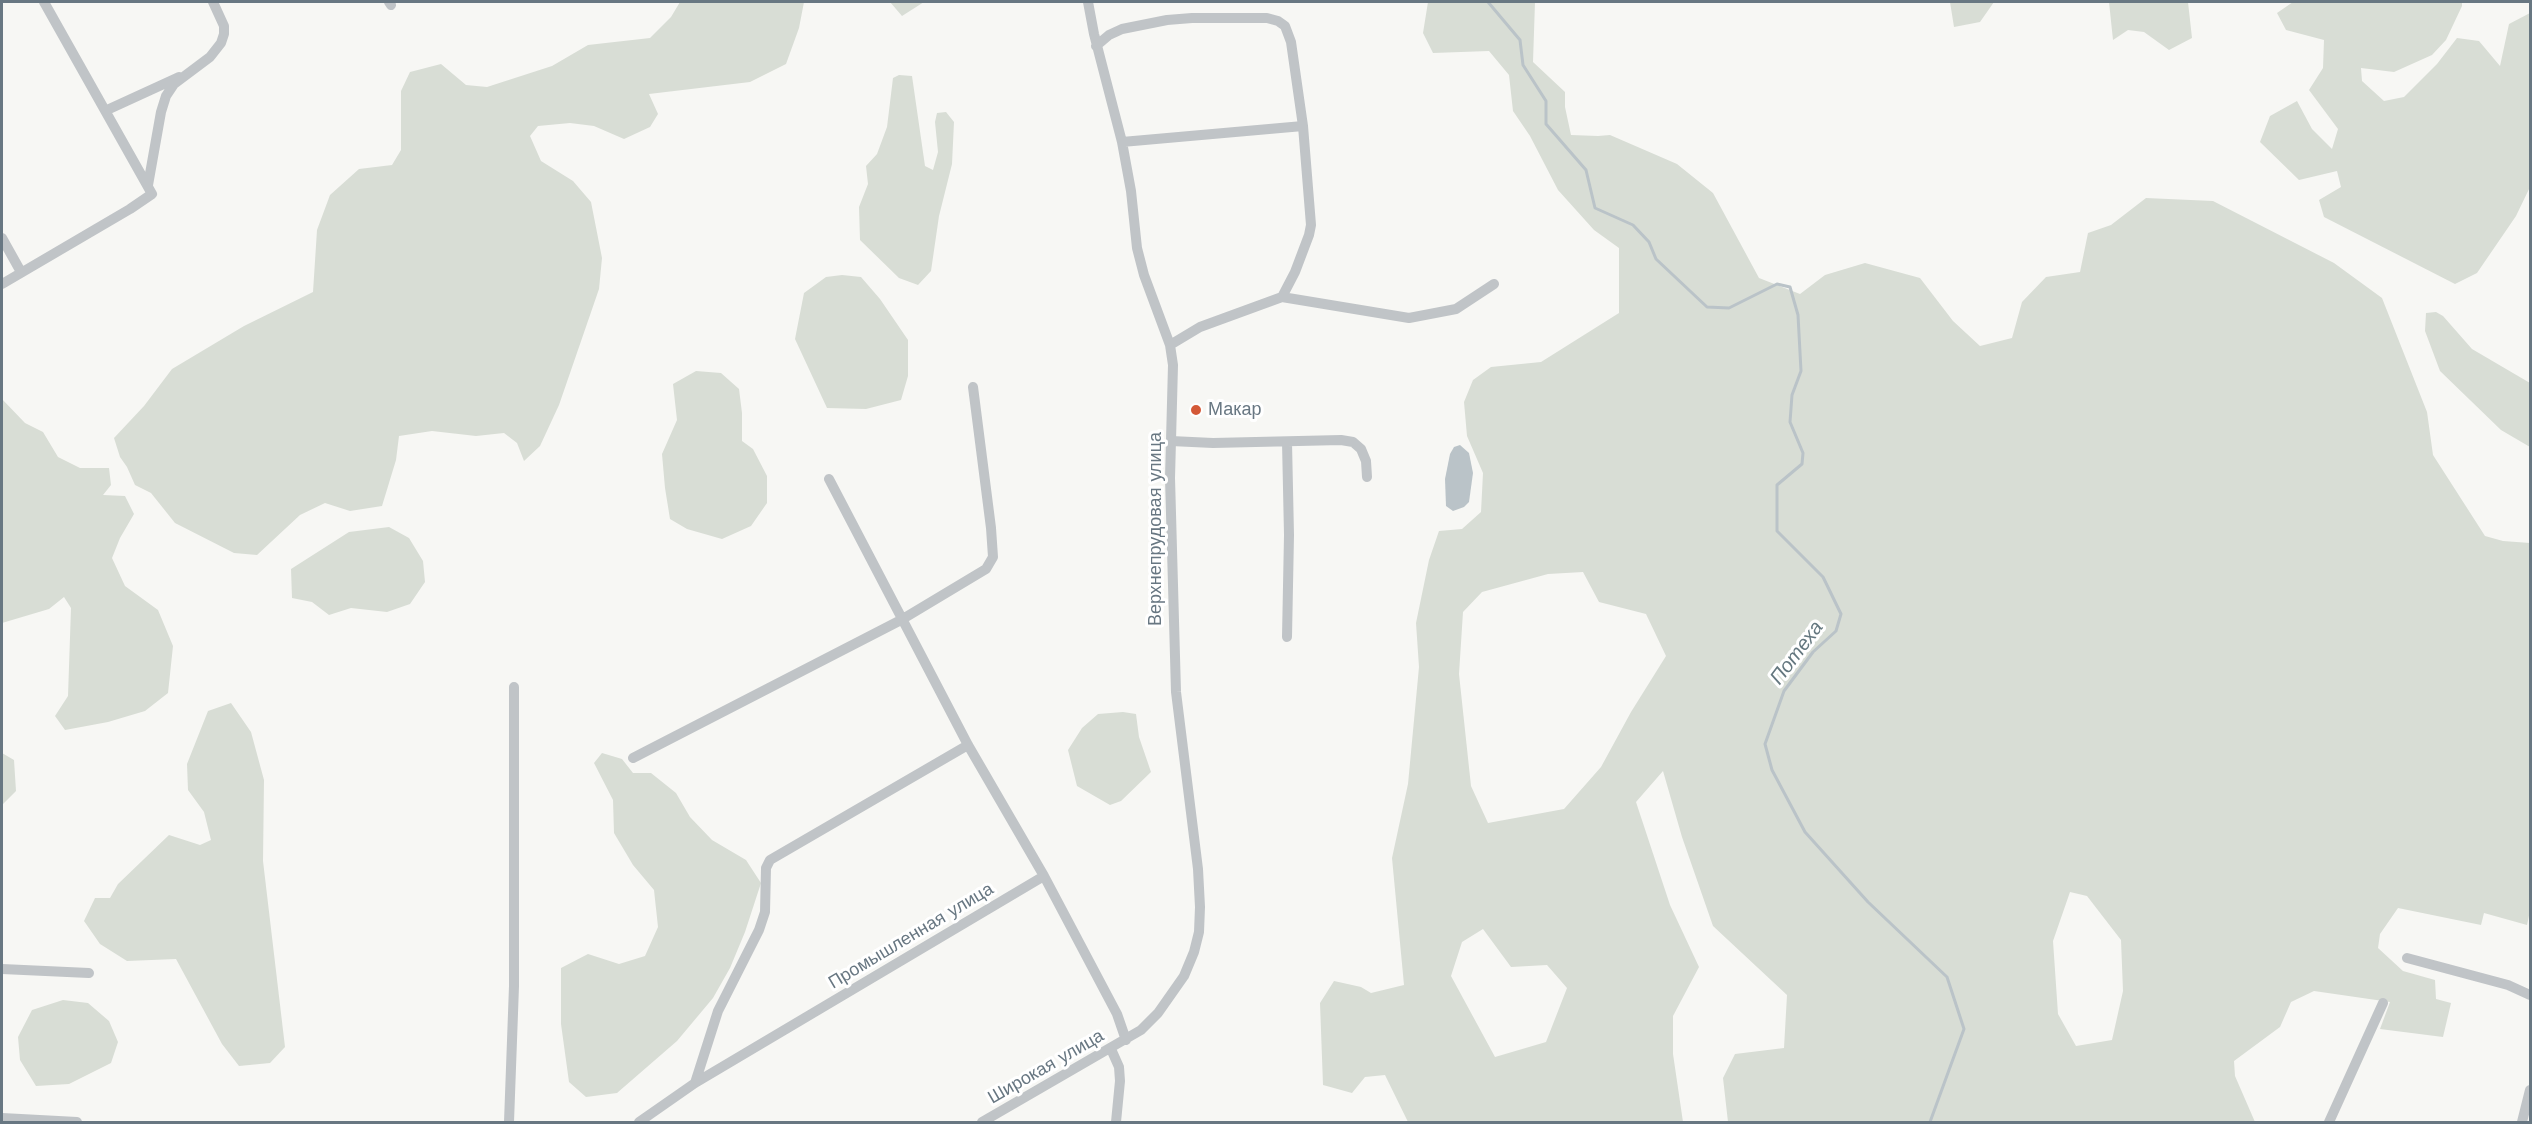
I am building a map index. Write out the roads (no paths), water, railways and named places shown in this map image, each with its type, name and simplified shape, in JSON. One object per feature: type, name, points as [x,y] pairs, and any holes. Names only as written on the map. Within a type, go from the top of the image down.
[{"type":"street","points":[[44,2],[150,189]]},
{"type":"street","points":[[2,284],[130,209],[150,189],[161,112],[166,96],[174,84],[210,57],[221,43],[224,26],[213,2]]},
{"type":"street","name":"Верхнепрудовая улица","points":[[1089,2],[1096,46],[1122,142],[1142,266],[1170,345],[1174,390],[1171,441],[1171,559],[1176,692],[1198,869],[1200,907],[1199,932],[1184,976],[1158,1013],[1126,1040]]},
{"type":"street","points":[[1096,46],[1109,34],[1122,29],[1167,20],[1267,18],[1285,26],[1291,42],[1303,126],[1311,225],[1295,272],[1282,297]]},
{"type":"street","points":[[107,110],[185,75]]},
{"type":"street","points":[[1122,142],[1303,126]]},
{"type":"street","points":[[2,238],[21,272]]},
{"type":"street","points":[[1170,345],[1200,327],[1282,297],[1409,318],[1456,309],[1494,284]]},
{"type":"street","points":[[633,758],[901,620],[986,569],[991,563],[992,528],[973,387]]},
{"type":"street","points":[[1171,441],[1213,443],[1341,440],[1353,442],[1361,449],[1366,461],[1367,477]]},
{"type":"street","points":[[1287,442],[1289,535],[1287,637]]},
{"type":"street","points":[[829,479],[901,620],[1044,876],[1117,1014],[1126,1040]]},
{"type":"street","points":[[509,1122],[514,986],[514,687]]},
{"type":"street","points":[[695,1083],[710,1029],[759,930],[765,912],[766,868],[770,860],[969,745]]},
{"type":"street","name":"Промышленная улица","points":[[639,1122],[695,1083],[1044,876]]},
{"type":"street","points":[[2407,958],[2508,985],[2530,995]]},
{"type":"street","points":[[2,969],[89,973]]},
{"type":"street","points":[[2329,1122],[2383,1003]]},
{"type":"street","name":"Широкая улица","points":[[982,1122],[1126,1040]]},
{"type":"street","points":[[1111,1049],[1119,1067],[1120,1081],[1116,1122]]},
{"type":"street","points":[[2522,1122],[2530,1090]]},
{"type":"street","points":[[2,1118],[77,1122]]},
{"type":"waterway","name":"Потеха","points":[[1488,2],[1520,40],[1523,65],[1546,101],[1546,124],[1586,170],[1595,208],[1633,225],[1649,242],[1656,259],[1707,307],[1729,308],[1777,284],[1790,287],[1798,315],[1801,371],[1792,395],[1790,422],[1803,453],[1802,464],[1777,485],[1777,531],[1823,577],[1841,614],[1836,631],[1813,652],[1784,691],[1765,744],[1772,770],[1805,832],[1868,902],[1947,977],[1964,1029],[1930,1122]]},
{"type":"place","name":"Макар","points":[[1196,410]]}]
